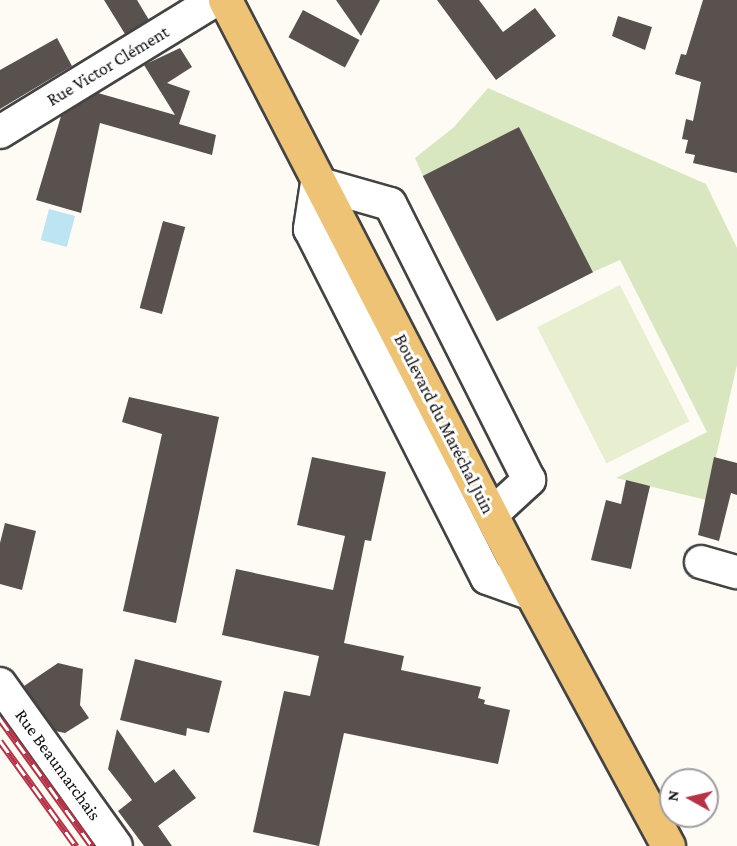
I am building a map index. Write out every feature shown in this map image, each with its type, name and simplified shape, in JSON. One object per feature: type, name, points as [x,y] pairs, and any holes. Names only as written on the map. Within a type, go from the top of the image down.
[{"type":"main road","name":"Boulevard du Maréchal Juin","points":[[225,0],[317,183],[532,594],[668,846]]},
{"type":"street","name":"Rue Victor Clément","points":[[0,132],[216,0]]},
{"type":"street","points":[[491,514],[529,480],[390,204],[317,183],[310,229],[487,578],[532,594]]},
{"type":"street","points":[[701,562],[737,572]]},
{"type":"street","name":"Rue Beaumarchais","points":[[0,684],[116,846]]},
{"type":"green space","points":[[488,88],[706,184],[737,248],[737,365],[706,500],[616,478],[707,432],[620,260],[593,272],[519,127],[423,176],[415,158],[454,127]]},
{"type":"green space","points":[[620,285],[689,421],[607,464],[537,327]]},
{"type":"water","points":[[49,209],[75,216],[67,247],[41,240]]},
{"type":"building","points":[[104,0],[137,0],[149,20],[125,34]]},
{"type":"building","points":[[336,0],[380,0],[361,36]]},
{"type":"building","points":[[437,0],[479,0],[503,32],[535,8],[556,36],[496,80]]},
{"type":"building","points":[[703,0],[737,0],[737,173],[693,163],[695,155],[685,153],[688,140],[682,139],[686,119],[693,121],[701,82],[675,74],[681,54],[686,55]]},
{"type":"building","points":[[303,10],[360,40],[345,67],[288,37]]},
{"type":"building","points":[[618,16],[652,27],[645,50],[612,36]]},
{"type":"building","points":[[57,38],[72,66],[0,109],[0,70]]},
{"type":"building","points":[[180,48],[192,67],[167,83],[190,91],[179,124],[216,135],[212,155],[100,123],[81,213],[36,200],[61,116],[98,93],[175,115],[144,65]]},
{"type":"building","points":[[519,127],[593,272],[497,321],[423,176]]},
{"type":"building","points":[[163,221],[185,227],[162,314],[140,308]]},
{"type":"building","points":[[129,397],[219,417],[176,623],[123,611],[162,434],[122,422]]},
{"type":"building","points":[[312,457],[386,472],[371,541],[365,540],[344,643],[404,656],[401,670],[481,687],[478,698],[485,700],[484,704],[510,710],[498,764],[344,733],[319,846],[253,832],[284,691],[310,696],[319,656],[222,635],[236,569],[333,590],[345,536],[297,525]]},
{"type":"building","points":[[714,457],[737,463],[737,495],[731,493],[719,541],[698,535]]},
{"type":"building","points":[[626,480],[650,486],[631,569],[591,560],[606,500],[621,504]]},
{"type":"building","points":[[5,523],[36,531],[22,590],[0,584],[0,543]]},
{"type":"building","points":[[135,659],[222,681],[209,733],[187,728],[186,736],[120,720]]},
{"type":"building","points":[[58,663],[83,669],[80,705],[89,718],[65,733],[55,731],[24,686]]},
{"type":"building","points":[[117,729],[155,783],[174,769],[196,798],[158,826],[172,846],[144,846],[118,811],[132,800],[108,769]]},
{"type":"railway","points":[[0,719],[92,846]]},
{"type":"railway","points":[[0,741],[76,846]]}]
